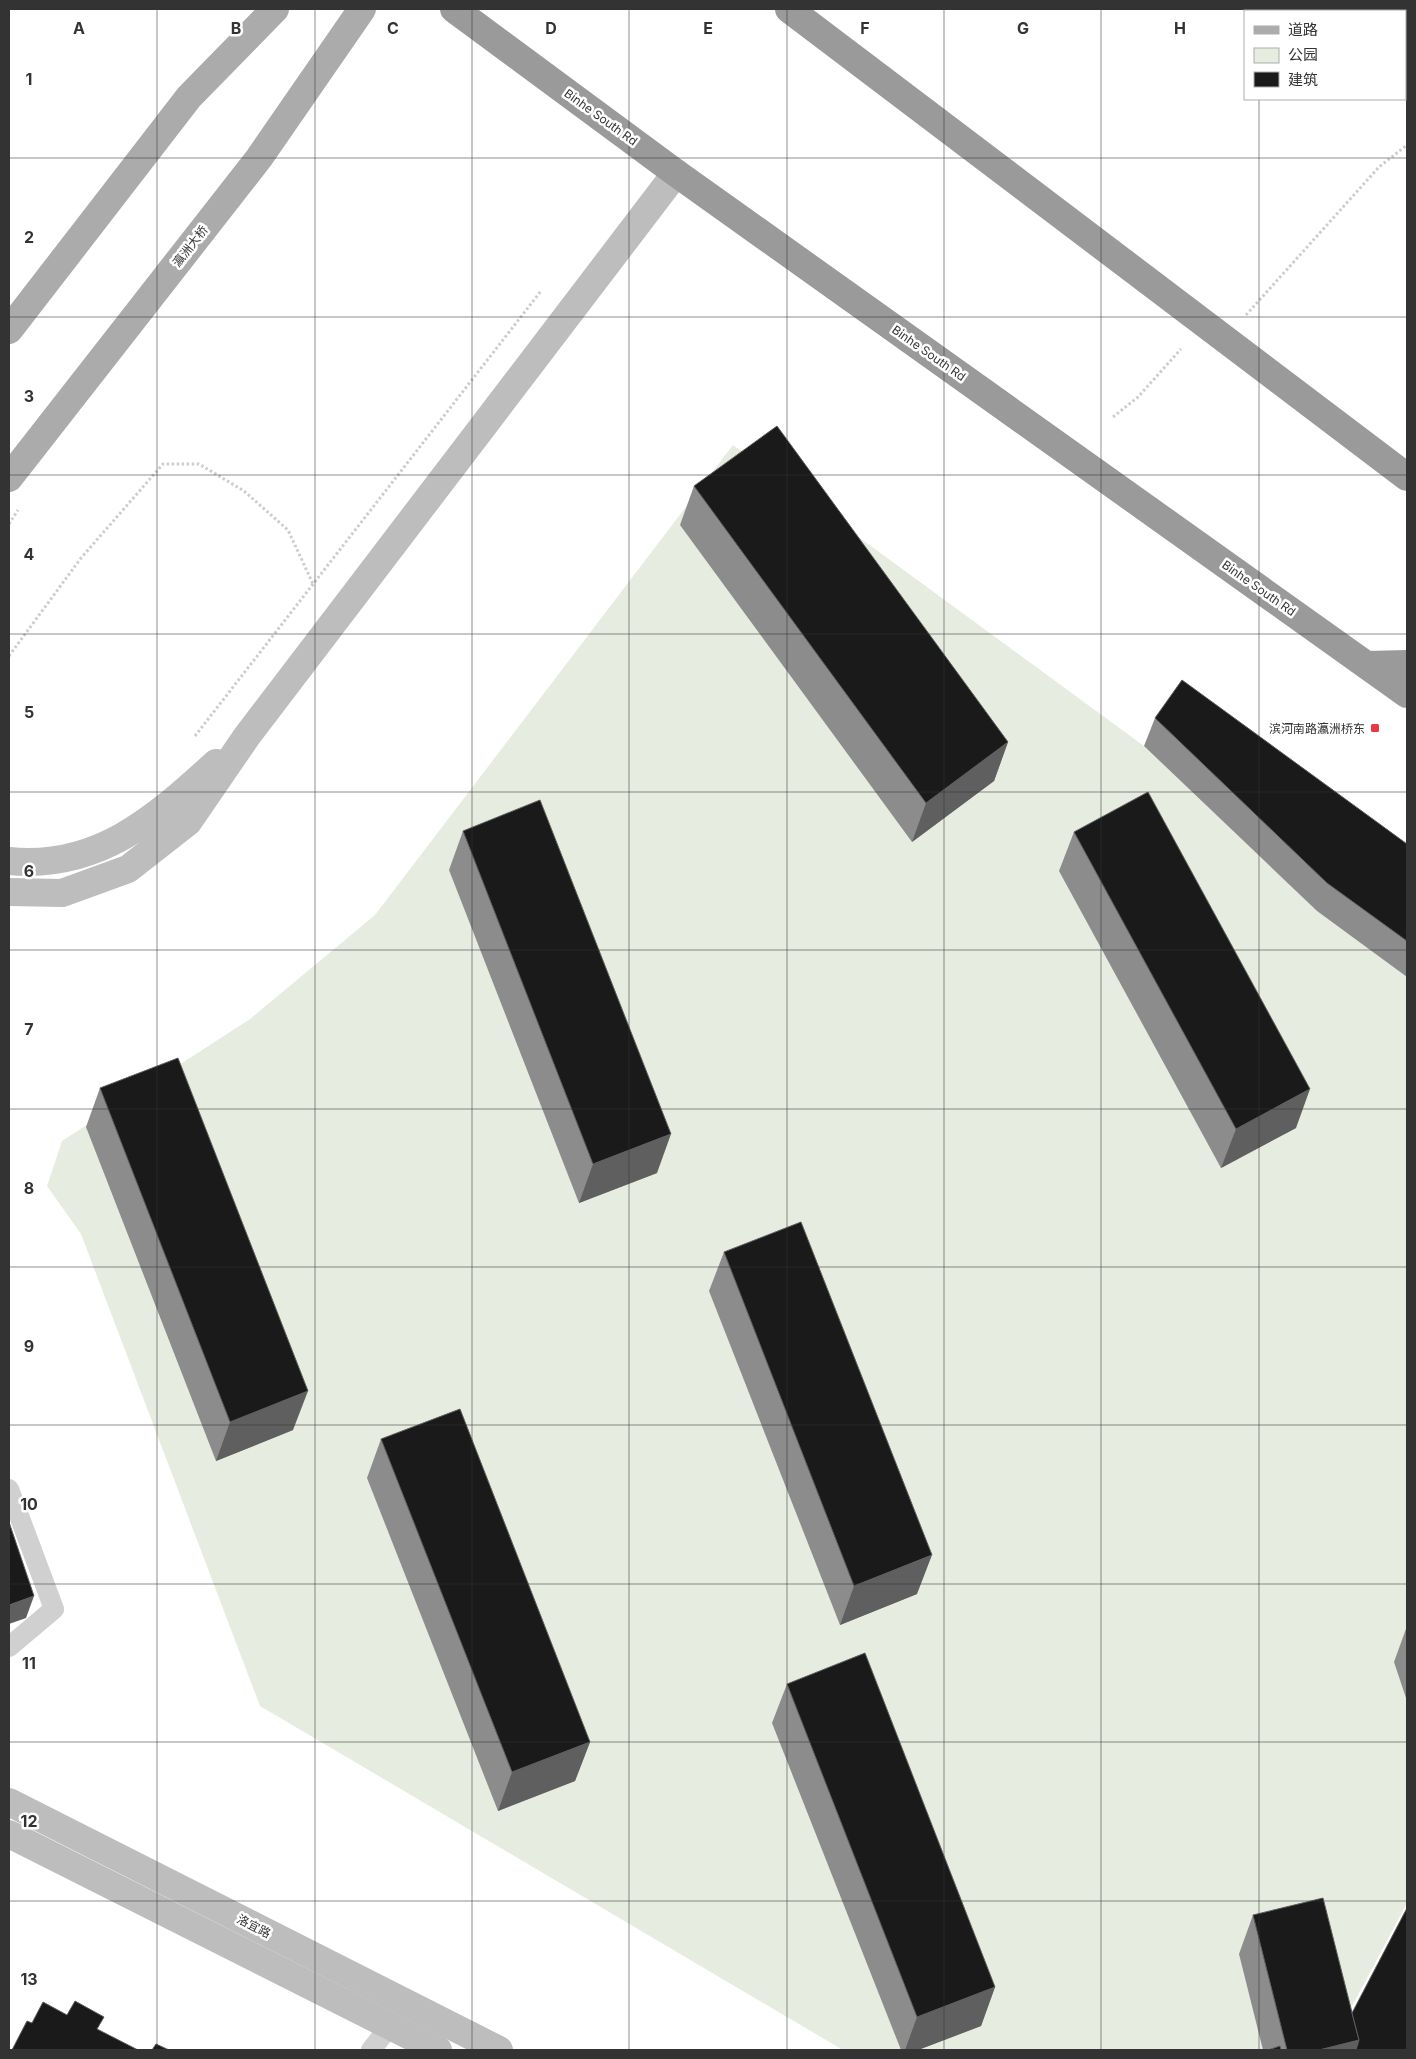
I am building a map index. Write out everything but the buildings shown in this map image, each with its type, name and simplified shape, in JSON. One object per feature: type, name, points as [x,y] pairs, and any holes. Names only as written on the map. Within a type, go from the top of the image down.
[{"type":"highway","name":"Binhe South Rd","points":[[454,9],[676,173],[1407,694]]},
{"type":"highway","points":[[789,9],[1407,476]]},
{"type":"highway","points":[[1367,665],[1407,664]]},
{"type":"main road","points":[[9,330],[189,96],[275,9]]},
{"type":"main road","name":"瀛洲大桥","points":[[9,478],[260,158],[362,9]]},
{"type":"main road","points":[[9,892],[62,893],[128,869],[188,822],[247,736],[676,173]]},
{"type":"main road","points":[[9,861],[34,863],[90,853],[136,829],[189,788],[247,736]]},
{"type":"main road","name":"洛宜路","points":[[9,1802],[499,2050]]},
{"type":"main road","points":[[9,1834],[438,2050]]},
{"type":"lane","points":[[9,1489],[54,1609],[9,1647]]},
{"type":"lane","points":[[371,2050],[390,2026]]},
{"type":"path","points":[[1243,318],[1379,168],[1407,145]]},
{"type":"path","points":[[189,744],[545,286]]},
{"type":"path","points":[[1113,417],[1138,397],[1179,350],[1188,346]]},
{"type":"path","points":[[9,656],[81,558],[162,464],[199,464],[244,491],[288,530],[313,584]]},
{"type":"green space","points":[[733,445],[1144,746],[1317,911],[1407,977],[1407,1903],[1342,2025],[1300,2050],[843,2050],[260,1706],[81,1234],[47,1186],[62,1141],[250,1019],[375,915]]},
{"type":"place","name":"滨河南路瀛洲桥东","points":[[1375,728]]}]
